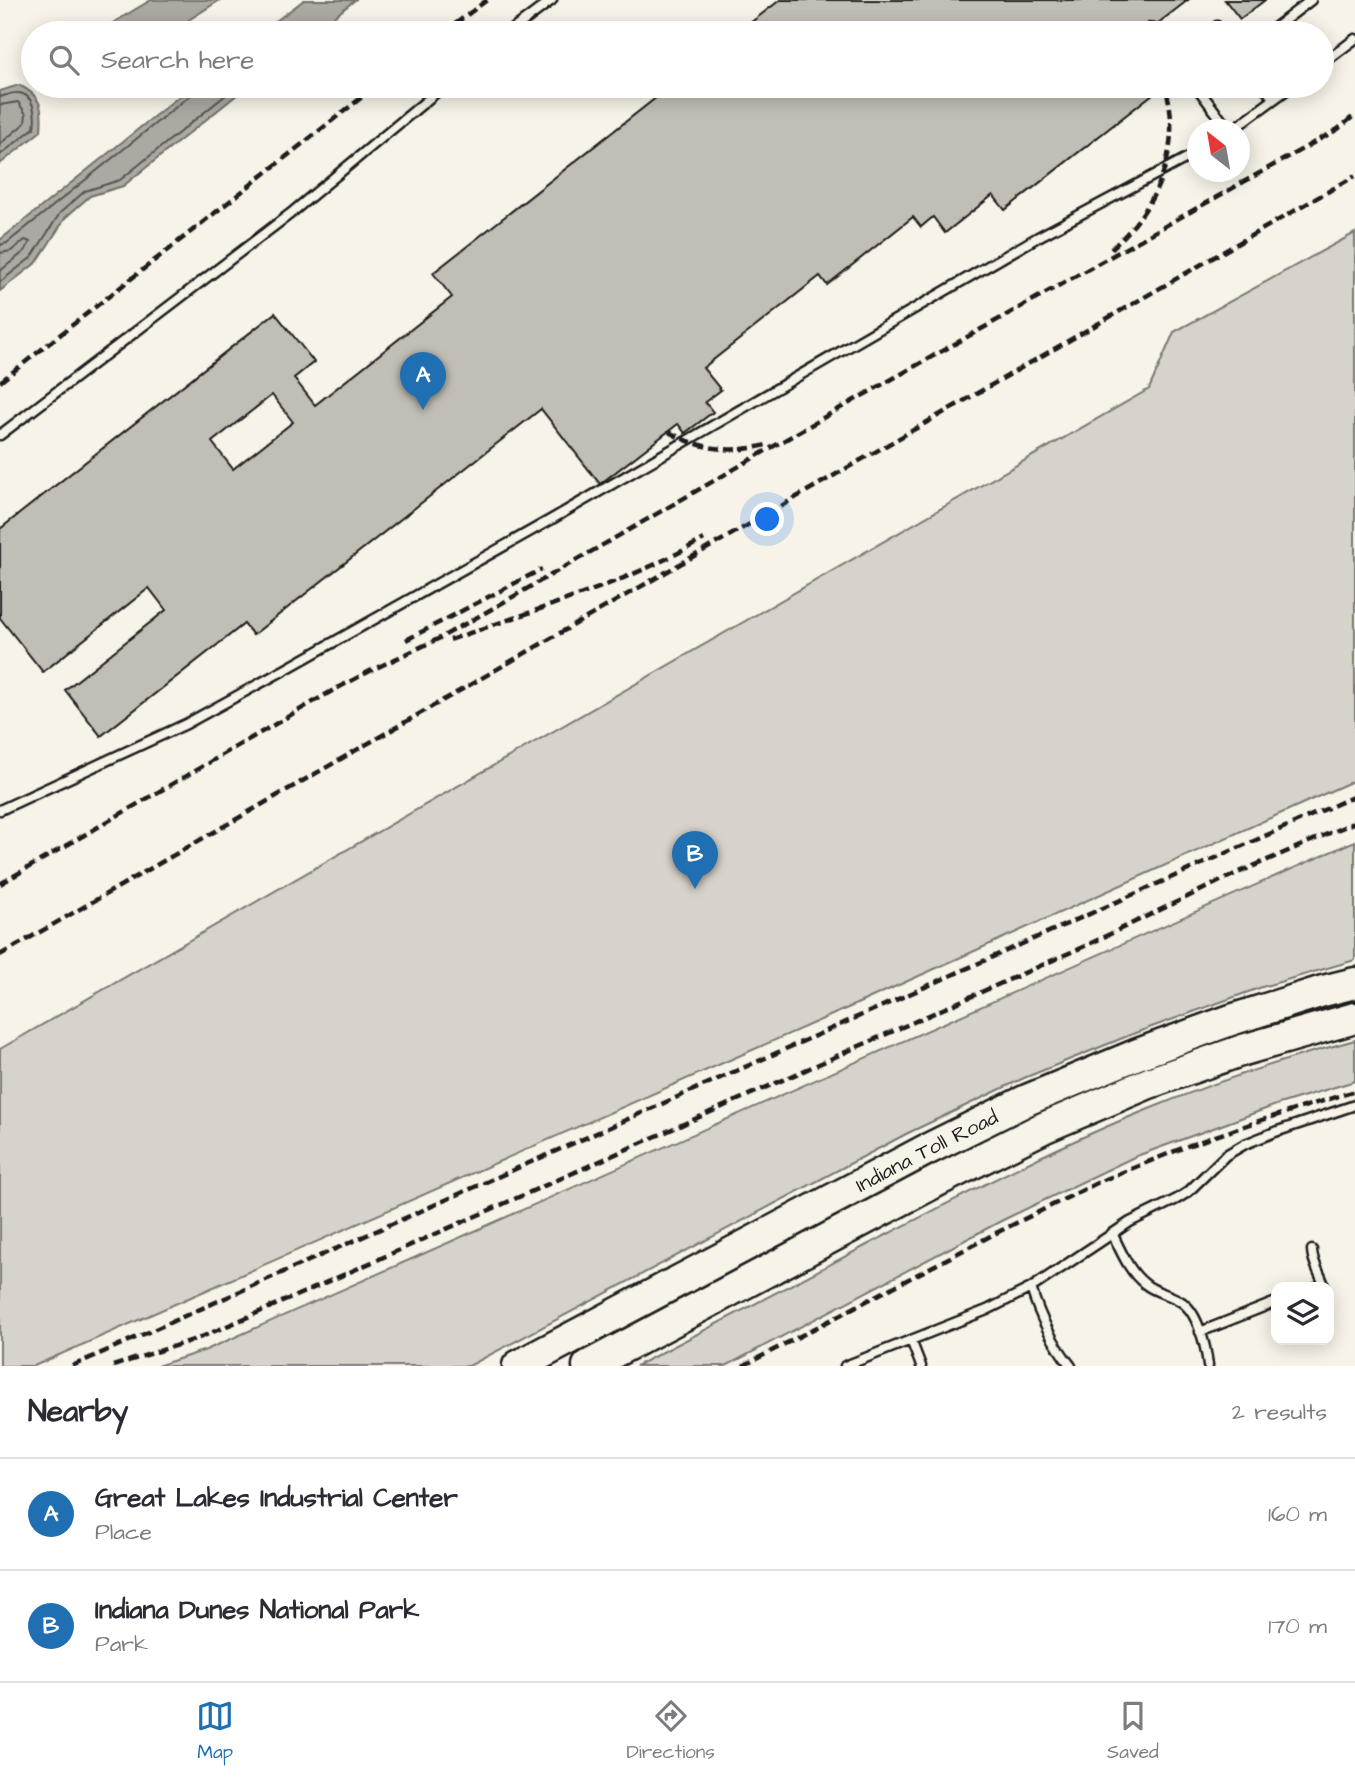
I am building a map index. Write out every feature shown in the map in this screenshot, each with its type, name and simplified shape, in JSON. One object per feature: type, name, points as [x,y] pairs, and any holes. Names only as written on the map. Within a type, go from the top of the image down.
[{"type":"highway","name":"Indiana Toll Road","points":[[588,1366],[878,1194],[1027,1100],[1138,1054],[1231,1020],[1324,990],[1355,983]]},
{"type":"highway","name":"Indiana Toll Road","points":[[517,1366],[878,1194],[1149,1083],[1243,1050],[1355,1018]]},
{"type":"lane","points":[[524,21],[552,0]]},
{"type":"lane","points":[[1284,21],[1311,0]]},
{"type":"lane","points":[[1334,55],[1355,39]]},
{"type":"lane","points":[[0,435],[290,214],[430,98]]},
{"type":"lane","points":[[1205,98],[1222,119]]},
{"type":"lane","points":[[1246,119],[1274,99]]},
{"type":"lane","points":[[0,810],[208,712],[552,519],[1038,237],[1187,158]]},
{"type":"lane","points":[[845,1366],[987,1310],[1031,1288],[1112,1233],[1188,1192],[1226,1155],[1245,1144],[1355,1105]]},
{"type":"lane","points":[[1112,1233],[1133,1272],[1143,1283],[1182,1302],[1192,1314],[1200,1332],[1208,1366]]},
{"type":"lane","points":[[1312,1250],[1323,1282]]},
{"type":"lane","points":[[1031,1288],[1051,1339],[1071,1366]]},
{"type":"lane","points":[[1200,1332],[1271,1304]]},
{"type":"lane","points":[[911,1340],[921,1366]]},
{"type":"shaded area","points":[[1355,233],[1355,780],[841,1011],[34,1366],[0,1366],[0,1049],[1149,389],[1174,332]]},
{"type":"shaded area","points":[[1355,841],[1355,960],[1262,987],[1135,1033],[1024,1078],[906,1134],[469,1366],[157,1366],[206,1350]]},
{"type":"shaded area","points":[[1355,1040],[1355,1081],[1279,1104],[1134,1157],[1003,1220],[726,1366],[636,1366],[952,1201],[1079,1139],[1222,1081]]},
{"type":"water","points":[[151,0],[220,0],[187,21],[116,21]]},
{"type":"water","points":[[304,0],[355,0],[329,21],[276,21]]},
{"type":"water","points":[[21,86],[21,98],[37,98],[42,116],[41,131],[0,164],[0,91]]},
{"type":"water","points":[[177,98],[233,98],[123,186],[90,196],[66,217],[37,262],[0,291],[0,240]]},
{"type":"building","points":[[780,0],[1188,0],[1161,21],[753,21]]},
{"type":"building","points":[[1225,0],[1265,0],[1240,19]]},
{"type":"building","points":[[656,98],[1148,98],[1005,210],[993,195],[945,233],[933,217],[921,227],[913,217],[827,285],[820,276],[703,368],[721,390],[705,402],[713,412],[685,433],[678,424],[600,484],[541,409],[253,635],[244,624],[101,736],[65,690],[166,610],[149,588],[43,672],[0,618],[0,529],[275,313],[314,362],[294,378],[315,405],[452,297],[433,273]],"holes":[[[272,395],[293,422],[233,469],[212,442]]]},
{"type":"railway","points":[[459,21],[487,0]]},
{"type":"railway","points":[[0,382],[361,98]]},
{"type":"railway","points":[[1111,249],[1142,215],[1162,175],[1171,131],[1168,98]]},
{"type":"railway","points":[[0,884],[332,691],[438,639],[497,606],[828,415],[1338,129],[1355,115]]},
{"type":"railway","points":[[0,955],[1355,176]]},
{"type":"railway","points":[[669,432],[680,438],[716,448],[741,449],[766,445]]},
{"type":"railway","points":[[450,640],[611,583],[704,539]]},
{"type":"railway","points":[[406,640],[542,569]]},
{"type":"railway","points":[[72,1366],[1355,796]]},
{"type":"railway","points":[[113,1366],[199,1338],[264,1310],[1085,946],[1233,875],[1355,822]]},
{"type":"railway","points":[[743,1366],[1101,1181],[1190,1145],[1355,1091]]},
{"type":"place","name":"Great Lakes Industrial Center","points":[[423,410]]},
{"type":"place","name":"Indiana Dunes National Park","points":[[695,889]]}]
